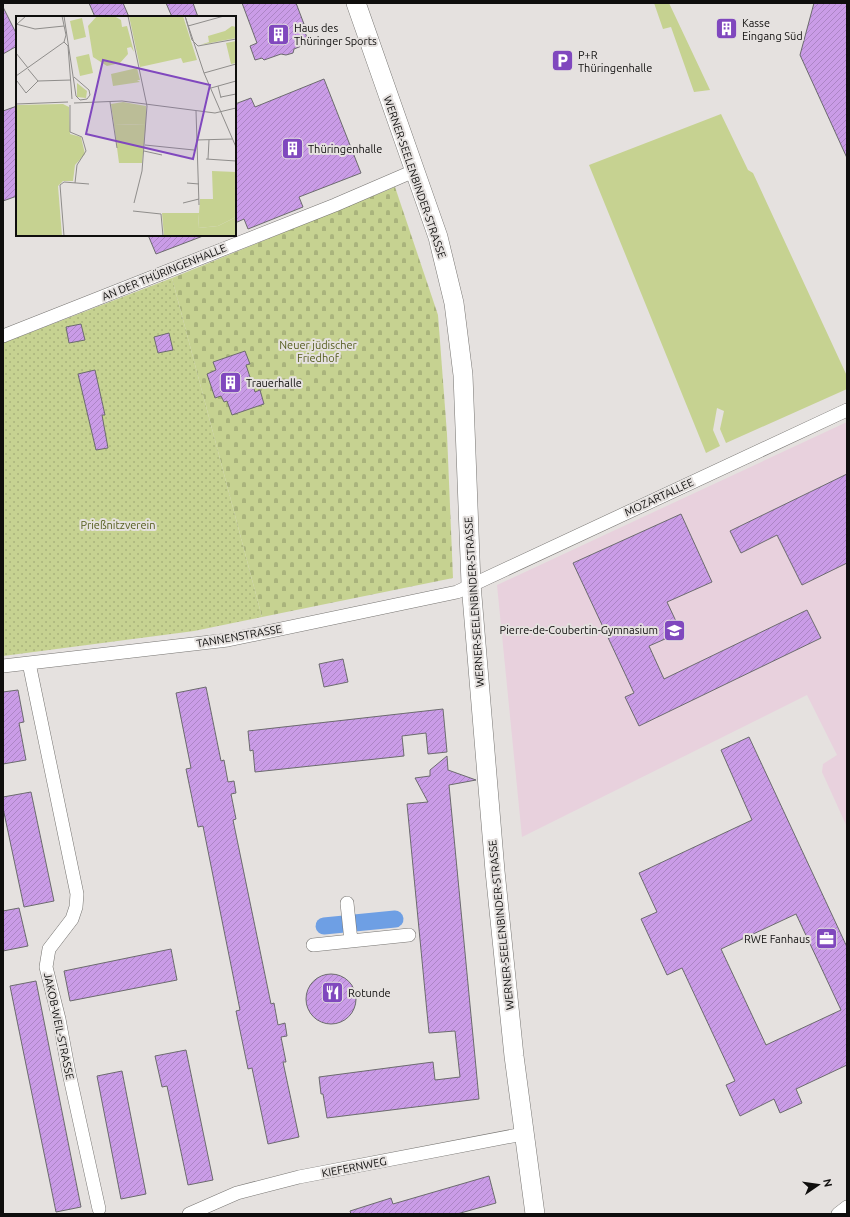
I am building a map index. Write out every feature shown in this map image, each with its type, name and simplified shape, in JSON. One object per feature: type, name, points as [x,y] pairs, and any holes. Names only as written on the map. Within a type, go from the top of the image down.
[{"type":"street","name":"WERNER-SEELENBINDER-STRASSE","points":[[356,3],[438,237],[454,303],[463,375],[471,584],[495,871],[514,1056],[535,1214]]},
{"type":"street","name":"AN DER THÜRINGENHALLE","points":[[3,336],[336,205],[414,171]]},
{"type":"street","name":"MOZARTALLEE","points":[[471,584],[847,410]]},
{"type":"street","name":"TANNENSTRASSE","points":[[3,666],[228,640],[457,592],[471,584]]},
{"type":"street","name":"JAKOB-WEIL-STRASSE","points":[[30,663],[77,894],[76,907],[72,919],[49,949],[46,967],[59,1019],[69,1073],[99,1208]]},
{"type":"street","points":[[347,903],[351,941]]},
{"type":"street","points":[[313,945],[409,935]]},
{"type":"street","name":"KIEFERNWEG","points":[[189,1214],[217,1208],[237,1193],[299,1177],[524,1134]]},
{"type":"street","points":[[838,1214],[847,1207]]},
{"type":"shaded area","name":"Pierre-de-Coubertin-Gymnasium","points":[[847,422],[847,827],[822,772],[823,764],[837,755],[807,695],[522,837],[497,585]]},
{"type":"green space","points":[[654,3],[669,3],[710,90],[694,92],[671,27],[663,29]]},
{"type":"green space","points":[[721,114],[748,170],[753,173],[847,376],[847,389],[726,443],[720,429],[724,411],[717,408],[713,430],[720,446],[706,453],[589,165]]},
{"type":"green space","name":"Neuer jüdischer Friedhof","points":[[395,187],[438,315],[447,434],[453,578],[262,617],[172,278]]},
{"type":"green space","name":"Prießnitzverein","points":[[172,278],[262,617],[194,631],[3,656],[3,343]]},
{"type":"building","points":[[89,3],[123,3],[129,16],[95,16]]},
{"type":"building","points":[[166,3],[193,3],[198,16],[172,16]]},
{"type":"building","name":"Haus des Thüringer Sports","points":[[242,3],[296,3],[309,43],[294,49],[293,53],[286,55],[281,54],[264,60],[262,58],[255,60],[250,46],[257,43]]},
{"type":"building","points":[[814,3],[847,3],[847,158],[800,55]]},
{"type":"building","points":[[3,7],[16,33],[16,47],[3,54]]},
{"type":"building","name":"Thüringenhalle","points":[[324,79],[361,173],[299,197],[303,207],[248,229],[244,219],[236,223],[236,104],[251,98],[255,107]]},
{"type":"building","points":[[16,106],[16,196],[3,201],[3,111]]},
{"type":"building","points":[[148,236],[203,236],[156,254]]},
{"type":"building","points":[[81,324],[85,340],[69,343],[66,327]]},
{"type":"building","points":[[169,333],[173,350],[158,353],[154,337]]},
{"type":"building","name":"Trauerhalle","points":[[245,351],[250,364],[246,365],[255,392],[260,390],[264,404],[232,415],[227,401],[224,402],[221,396],[215,398],[207,374],[216,370],[213,362]]},
{"type":"building","points":[[95,370],[105,415],[102,415],[108,448],[96,450],[78,374]]},
{"type":"building","points":[[847,474],[847,563],[802,585],[777,535],[741,553],[730,531]]},
{"type":"building","points":[[681,514],[712,582],[667,602],[681,632],[649,646],[664,679],[807,610],[821,638],[639,726],[625,697],[634,693],[573,563]]},
{"type":"building","points":[[343,659],[348,682],[324,687],[319,664]]},
{"type":"building","points":[[206,687],[221,761],[224,760],[228,782],[234,781],[236,793],[231,794],[236,819],[233,820],[271,1004],[274,1003],[278,1025],[285,1023],[287,1036],[281,1037],[286,1062],[283,1062],[299,1137],[268,1144],[252,1068],[248,1069],[236,1011],[240,1010],[203,826],[198,827],[186,769],[191,768],[176,693]]},
{"type":"building","points":[[18,690],[24,722],[19,723],[26,760],[3,764],[3,692]]},
{"type":"building","points":[[443,709],[447,752],[428,754],[426,733],[402,736],[404,756],[255,772],[253,750],[250,751],[248,731]]},
{"type":"building","points":[[749,737],[847,947],[847,1065],[796,1089],[802,1103],[780,1113],[774,1099],[740,1116],[726,1085],[735,1081],[682,968],[667,975],[641,919],[657,912],[639,873],[752,820],[721,750]],"holes":[[[796,914],[841,1010],[766,1045],[721,949]]]},
{"type":"building","points":[[447,756],[448,770],[476,780],[449,785],[479,1099],[327,1118],[323,1094],[321,1094],[319,1077],[433,1062],[435,1080],[460,1077],[455,1031],[429,1033],[407,804],[428,802],[415,778],[430,776],[430,770]]},
{"type":"building","points":[[31,792],[54,901],[24,907],[3,808],[3,797]]},
{"type":"building","points":[[19,908],[28,946],[3,951],[3,911]]},
{"type":"building","points":[[171,949],[177,980],[70,1001],[64,971]]},
{"type":"building","points":[[331,974],[341,976],[349,981],[354,989],[356,999],[354,1009],[349,1017],[341,1022],[331,1024],[321,1022],[313,1017],[308,1009],[306,999],[308,989],[313,981],[321,976]]},
{"type":"building","points":[[36,981],[81,1207],[56,1212],[10,986]]},
{"type":"building","points":[[186,1050],[213,1180],[188,1185],[167,1086],[162,1087],[155,1056]]},
{"type":"building","points":[[122,1071],[146,1194],[121,1199],[97,1076]]},
{"type":"building","points":[[489,1176],[496,1203],[457,1214],[351,1214],[350,1211],[391,1198],[393,1204]]},
{"type":"waterway","points":[[324,926],[395,919]]},
{"type":"place","name":"Kasse Eingang Süd","points":[[726,29]]},
{"type":"place","name":"Haus des Thüringer Sports","points":[[279,34]]},
{"type":"place","name":"P+R Thüringenhalle","points":[[562,61]]},
{"type":"place","name":"Thüringenhalle","points":[[293,149]]},
{"type":"place","name":"Trauerhalle","points":[[231,383]]},
{"type":"place","name":"Pierre-de-Coubertin-Gymnasium","points":[[674,630]]},
{"type":"place","name":"RWE Fanhaus","points":[[826,939]]},
{"type":"place","name":"Rotunde","points":[[332,993]]}]
